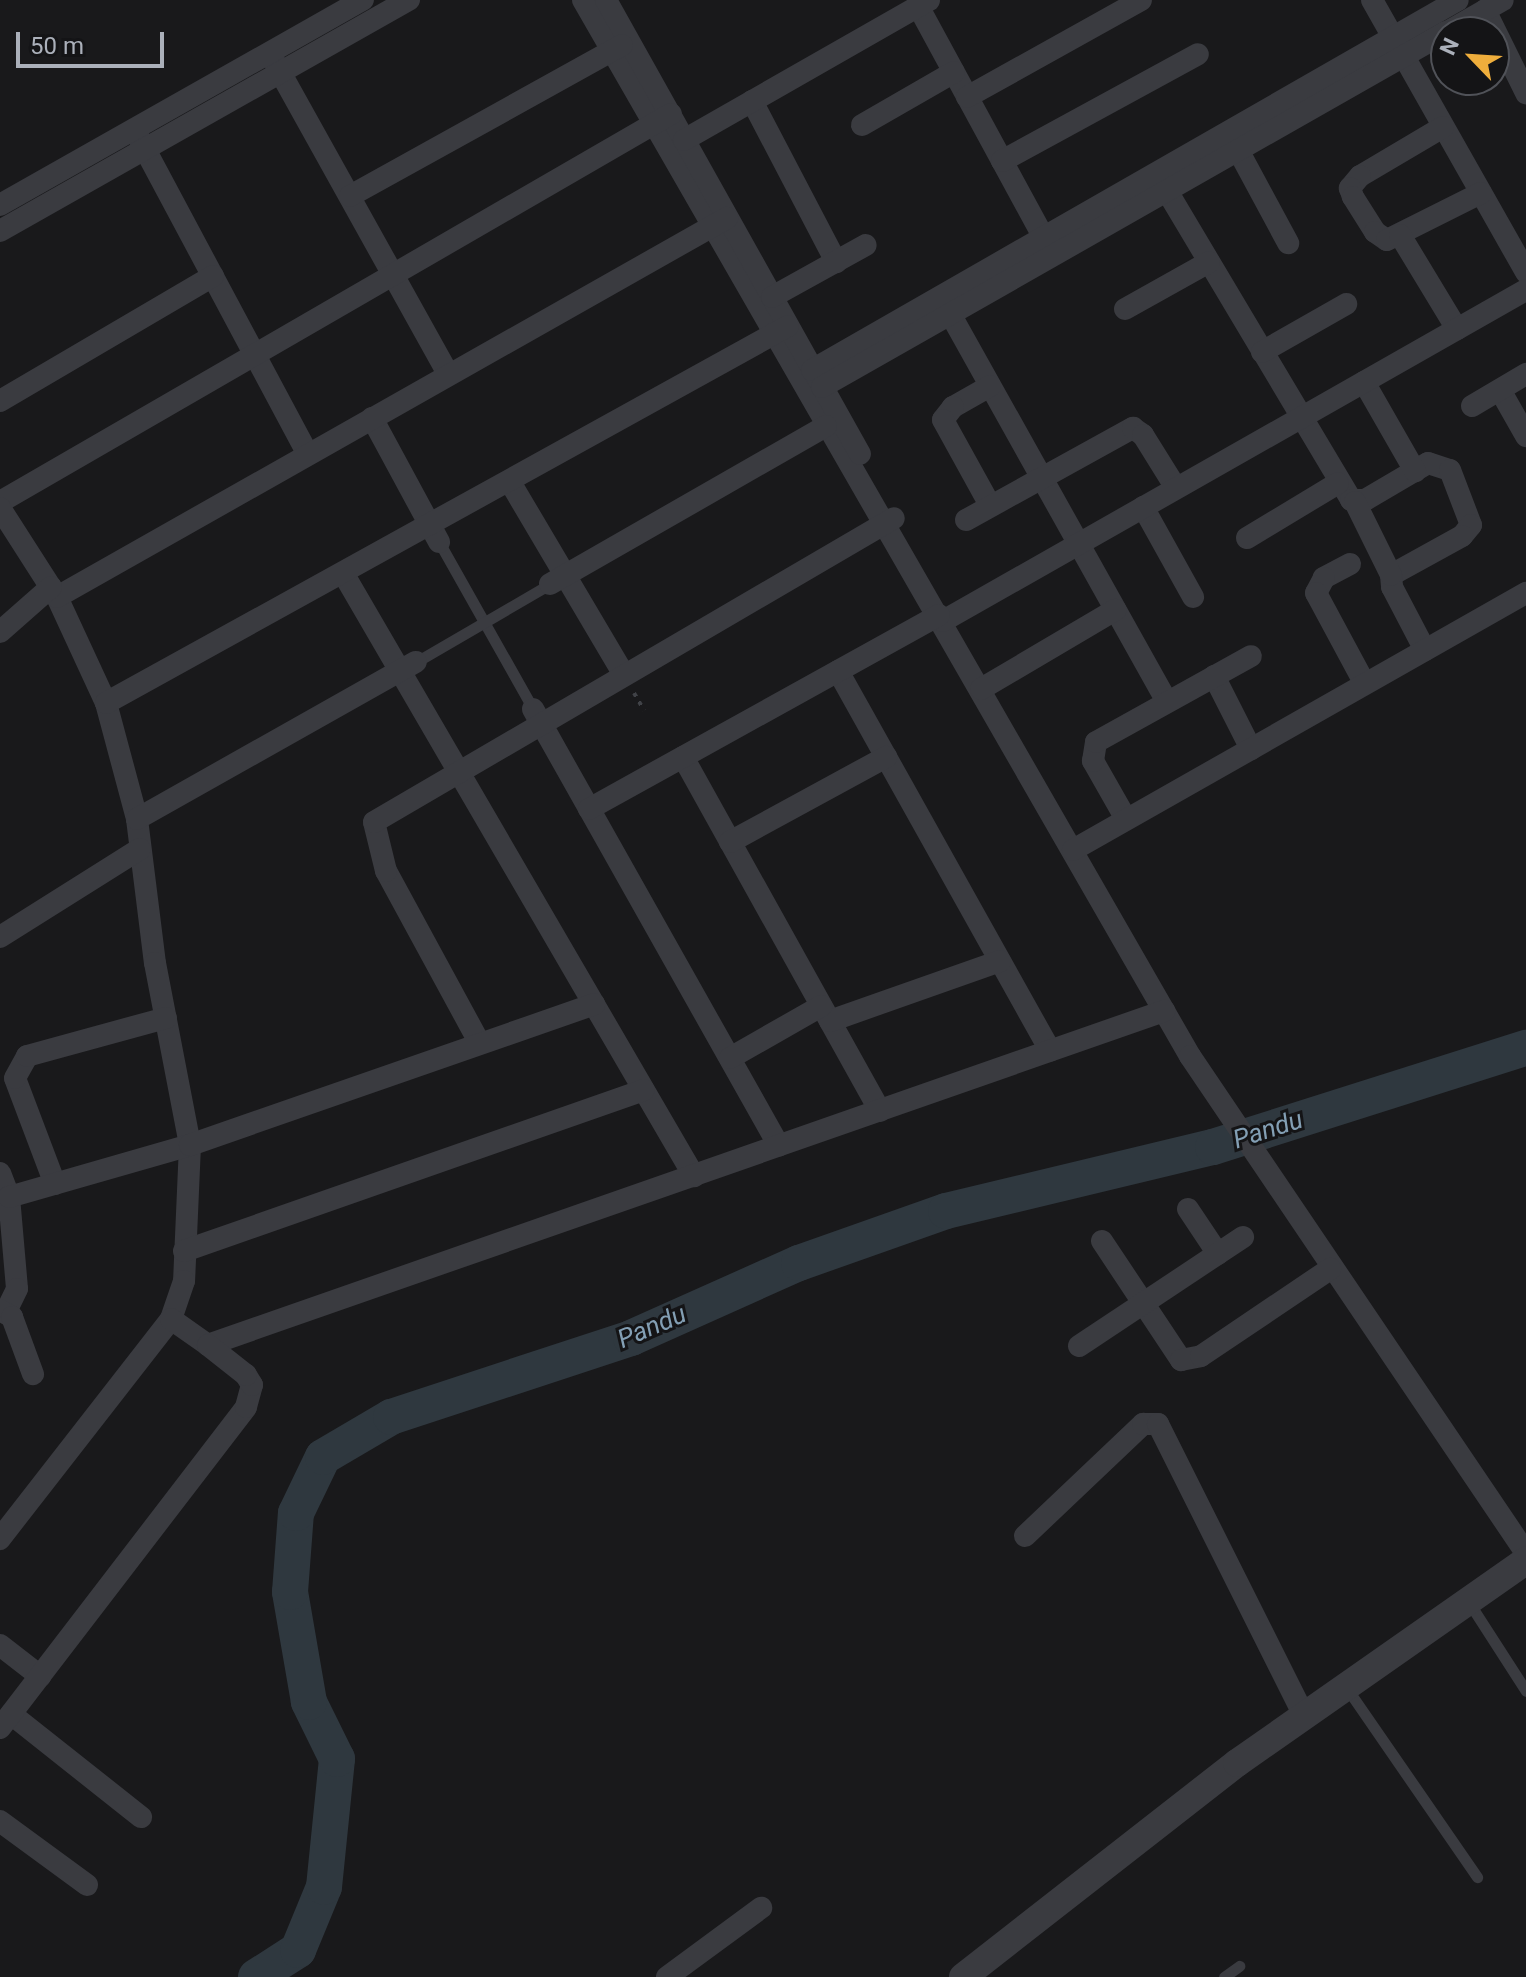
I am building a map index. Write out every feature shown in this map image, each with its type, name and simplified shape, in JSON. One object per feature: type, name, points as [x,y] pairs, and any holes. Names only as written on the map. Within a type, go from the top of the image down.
[{"type":"street","points":[[363,0],[2,203],[7,227],[405,1]]},
{"type":"street","points":[[583,0],[621,46],[664,119],[780,331],[814,380],[889,521]]},
{"type":"street","points":[[606,0],[621,46]]},
{"type":"street","points":[[967,97],[1141,0]]},
{"type":"street","points":[[1372,0],[1526,272]]},
{"type":"street","points":[[814,380],[945,305],[1167,191],[1238,150],[1398,47],[1458,0]]},
{"type":"street","points":[[684,140],[924,3],[954,72],[1044,238]]},
{"type":"street","points":[[1474,16],[1494,5],[1526,93]]},
{"type":"street","points":[[945,305],[1044,238],[1398,47],[1430,37]]},
{"type":"street","points":[[350,196],[621,46]]},
{"type":"street","points":[[270,52],[448,374]]},
{"type":"street","points":[[1002,161],[1198,54]]},
{"type":"street","points":[[862,125],[954,72]]},
{"type":"street","points":[[752,101],[836,262]]},
{"type":"street","points":[[664,119],[684,140],[720,222],[772,297],[780,331]]},
{"type":"street","points":[[0,1539],[171,1319],[184,1281],[190,1145],[166,1018],[137,819],[106,703],[54,592],[0,505],[664,119]]},
{"type":"street","points":[[1443,127],[1353,181],[1353,197],[1375,232],[1387,240],[1481,193]]},
{"type":"street","points":[[134,128],[308,454]]},
{"type":"street","points":[[1238,150],[1288,243]]},
{"type":"street","points":[[1167,191],[1338,483],[1355,502],[1391,575],[1392,587],[1425,650]]},
{"type":"street","points":[[0,632],[54,592],[308,454],[720,222]]},
{"type":"street","points":[[1400,235],[1457,329]]},
{"type":"street","points":[[772,297],[866,245]]},
{"type":"street","points":[[1125,309],[1209,262]]},
{"type":"street","points":[[0,401],[213,276]]},
{"type":"street","points":[[589,809],[1143,507],[1526,290]]},
{"type":"street","points":[[1262,352],[1346,304]]},
{"type":"street","points":[[945,305],[1167,702]]},
{"type":"street","points":[[106,703],[343,573],[435,534],[510,482],[780,331]]},
{"type":"street","points":[[1472,406],[1526,374]]},
{"type":"street","points":[[814,380],[826,426],[939,601],[941,618],[1190,1056],[1309,1240],[1526,1553]]},
{"type":"street","points":[[1364,382],[1415,471]]},
{"type":"street","points":[[990,386],[953,407],[943,420],[990,505]]},
{"type":"street","points":[[1500,390],[1526,436]]},
{"type":"street","points":[[372,418],[435,534]]},
{"type":"street","points":[[556,580],[826,426]]},
{"type":"street","points":[[966,520],[1040,475],[1133,428],[1143,435],[1176,488]]},
{"type":"street","points":[[1355,502],[1436,462],[1450,470],[1471,525],[1462,536],[1391,575]]},
{"type":"street","points":[[510,482],[556,580],[623,673]]},
{"type":"street","points":[[1247,538],[1338,483]]},
{"type":"street","points":[[1143,507],[1193,597]]},
{"type":"street","points":[[479,1042],[386,871],[374,822],[459,772],[537,717],[623,673],[889,521]]},
{"type":"street","points":[[1350,564],[1324,578],[1316,593],[1365,684]]},
{"type":"street","points":[[343,573],[408,667],[459,772],[694,1176]]},
{"type":"street","points":[[1073,850],[1526,593]]},
{"type":"street","points":[[981,689],[1115,610]]},
{"type":"street","points":[[1126,819],[1092,751],[1104,735],[1251,656]]},
{"type":"street","points":[[137,819],[408,667]]},
{"type":"street","points":[[838,671],[1050,1051]]},
{"type":"street","points":[[1214,676],[1251,749]]},
{"type":"street","points":[[537,717],[779,1146]]},
{"type":"street","points":[[683,757],[880,1111]]},
{"type":"street","points":[[730,842],[886,757]]},
{"type":"street","points":[[0,937],[140,849]]},
{"type":"street","points":[[730,1058],[825,1014],[1000,961]]},
{"type":"street","points":[[9,1197],[190,1145],[594,1004]]},
{"type":"street","points":[[208,1345],[1164,1011]]},
{"type":"street","points":[[55,1184],[15,1078],[27,1056],[166,1018]]},
{"type":"street","points":[[184,1251],[644,1090]]},
{"type":"street","points":[[0,1173],[9,1197],[17,1289],[3,1311],[33,1374]]},
{"type":"street","points":[[1188,1209],[1218,1254]]},
{"type":"street","points":[[1079,1346],[1243,1237]]},
{"type":"street","points":[[1102,1241],[1174,1354],[1192,1361],[1330,1269]]},
{"type":"street","points":[[141,1817],[5,1721],[251,1398],[246,1375],[171,1319]]},
{"type":"street","points":[[1025,1536],[1143,1424],[1158,1424],[1304,1716]]},
{"type":"street","points":[[963,1977],[1304,1716],[1526,1561]]},
{"type":"street","points":[[0,1645],[40,1676]]},
{"type":"street","points":[[0,1821],[87,1885]]},
{"type":"street","points":[[667,1977],[761,1908]]},
{"type":"lane","points":[[435,534],[537,717]]},
{"type":"lane","points":[[408,667],[556,580]]},
{"type":"lane","points":[[1468,1601],[1526,1691]]},
{"type":"lane","points":[[1345,1687],[1477,1877]]},
{"type":"lane","points":[[1224,1977],[1239,1966]]},
{"type":"waterway","name":"Pandu","points":[[256,1977],[298,1950],[324,1887],[337,1759],[309,1702],[290,1592],[296,1513],[323,1457],[391,1417],[631,1338],[799,1263],[946,1211],[1213,1147],[1526,1048]]}]
